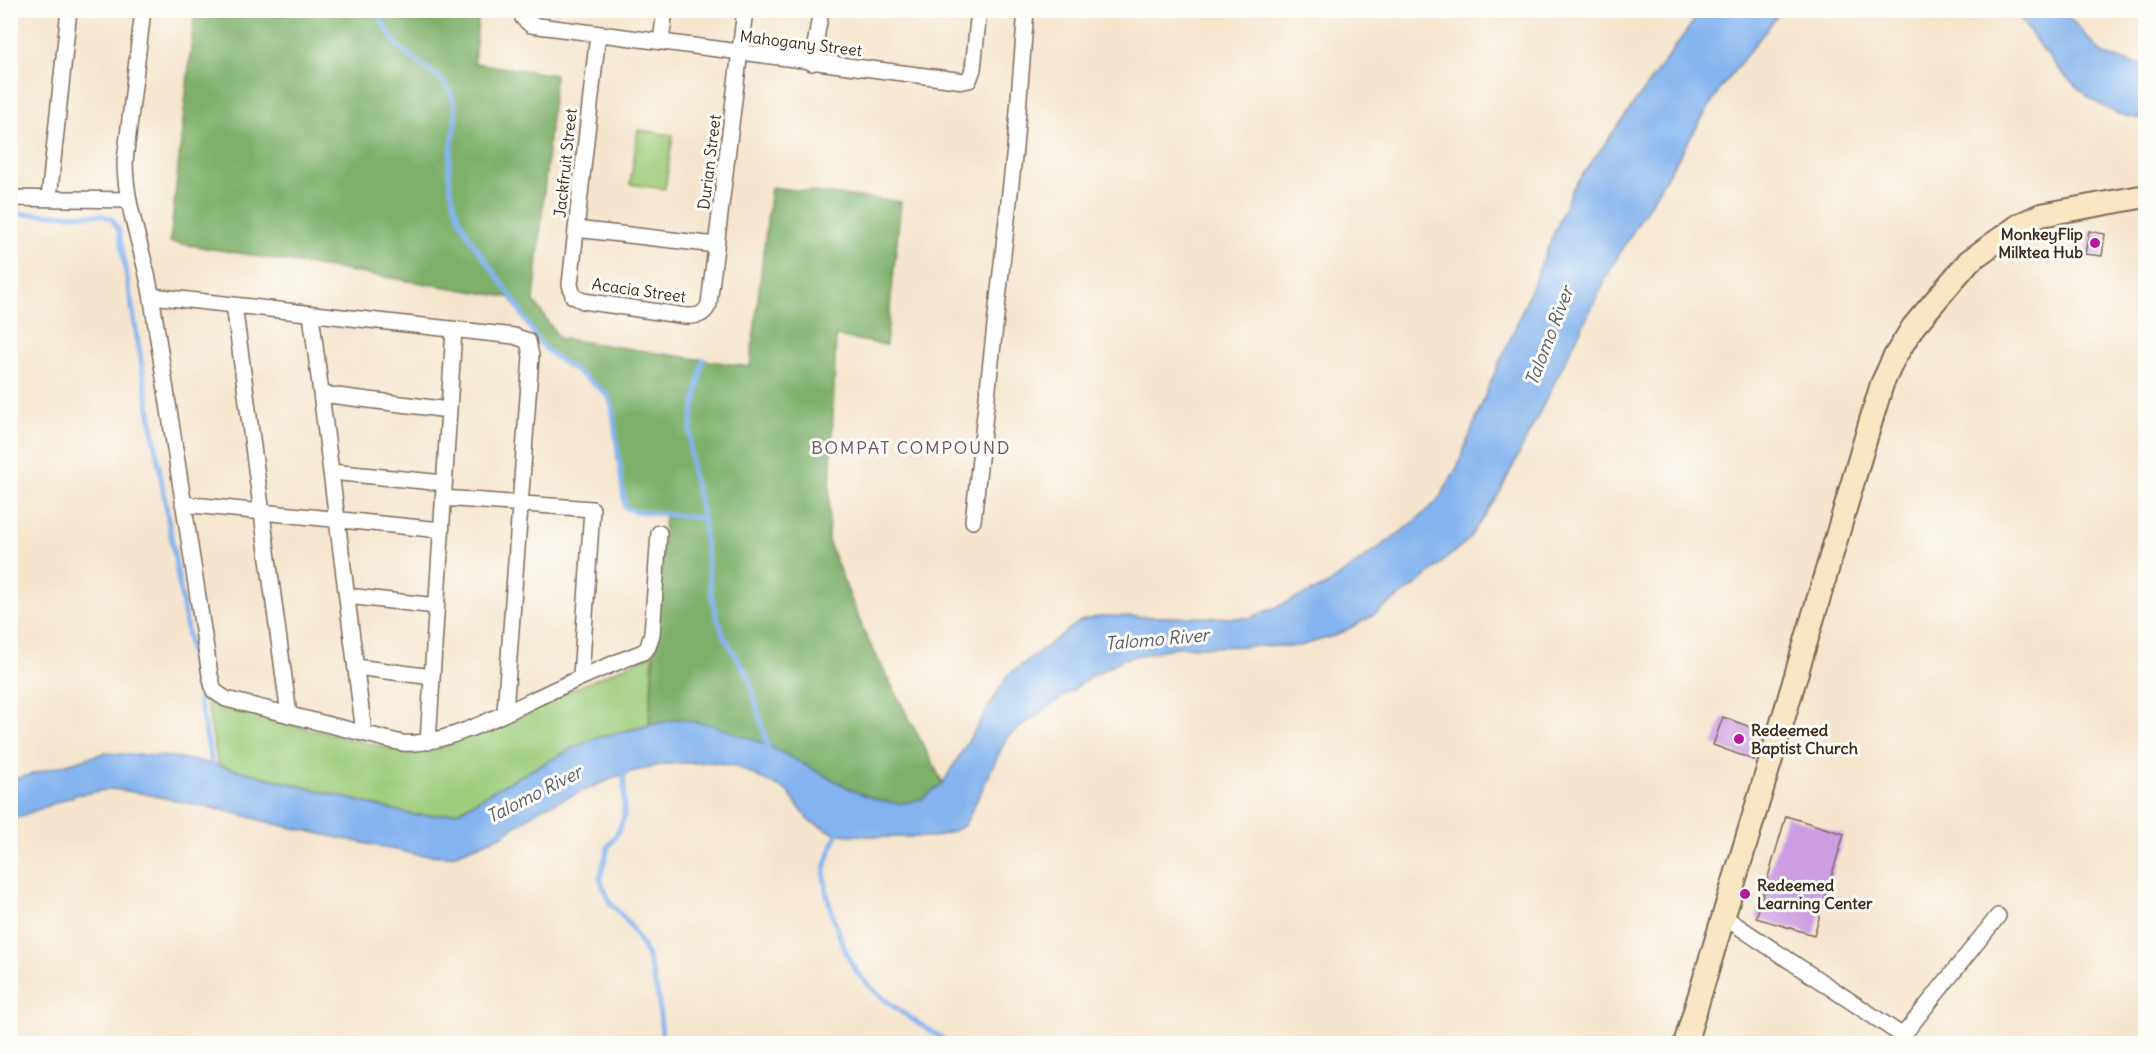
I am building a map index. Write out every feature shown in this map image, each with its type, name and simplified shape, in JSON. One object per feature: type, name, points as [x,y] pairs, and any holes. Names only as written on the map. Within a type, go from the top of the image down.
[{"type":"street","points":[[49,198],[69,10]]},
{"type":"street","points":[[143,10],[125,161],[128,201],[152,296],[214,691],[226,699],[402,743],[428,742],[461,731],[643,652],[648,647],[652,634],[659,533]]},
{"type":"street","points":[[661,42],[664,10]]},
{"type":"street","name":"Durian Street","points":[[701,315],[709,304],[745,10]]},
{"type":"street","points":[[812,63],[821,10]]},
{"type":"street","name":"Mahogany Street","points":[[522,14],[531,25],[958,81],[969,80],[973,69],[979,10]]},
{"type":"street","points":[[973,521],[1016,148],[1026,10]]},
{"type":"street","name":"Jackfruit Street","points":[[573,296],[570,284],[598,34]]},
{"type":"street","points":[[1685,1044],[1875,406],[1894,358],[1913,327],[1969,261],[2021,224],[2041,215],[2145,196]]},
{"type":"street","points":[[10,198],[128,201]]},
{"type":"street","points":[[576,229],[716,245]]},
{"type":"street","points":[[152,296],[521,338],[528,341],[531,347],[505,712]]},
{"type":"street","name":"Acacia Street","points":[[573,296],[583,301],[686,316],[701,315]]},
{"type":"street","points":[[234,305],[288,715]]},
{"type":"street","points":[[311,314],[364,733]]},
{"type":"street","points":[[428,742],[454,330]]},
{"type":"street","points":[[321,394],[449,410]]},
{"type":"street","points":[[331,472],[520,503],[592,509],[581,677]]},
{"type":"street","points":[[183,504],[441,530]]},
{"type":"street","points":[[347,596],[436,606]]},
{"type":"street","points":[[356,667],[432,677]]},
{"type":"street","points":[[1724,917],[1900,1040],[1998,916]]},
{"type":"green space","points":[[195,11],[479,11],[474,63],[555,75],[534,301],[559,338],[750,367],[771,187],[901,202],[886,345],[836,336],[828,541],[865,634],[943,783],[922,799],[899,804],[877,800],[854,791],[767,745],[678,719],[649,725],[665,515],[634,511],[625,507],[612,405],[608,396],[545,348],[528,325],[513,298],[170,242]]},
{"type":"green space","points":[[638,130],[673,135],[665,189],[630,184]]},
{"type":"green space","points":[[653,654],[649,725],[596,738],[575,747],[460,811],[439,815],[413,815],[218,765],[205,696],[210,703],[218,707],[413,754],[439,748]]},
{"type":"water","name":"Talomo River","points":[[1701,11],[1781,11],[1720,89],[1615,261],[1499,494],[1468,540],[1416,585],[1372,616],[1337,635],[1300,646],[1176,647],[1123,659],[1092,676],[1007,737],[965,825],[951,832],[934,837],[837,834],[809,821],[787,791],[736,766],[711,762],[664,764],[623,774],[540,809],[503,835],[451,856],[419,855],[275,824],[227,811],[111,789],[76,795],[11,820],[11,780],[104,753],[174,757],[213,764],[413,815],[439,815],[460,811],[498,788],[596,738],[678,719],[712,725],[767,745],[854,791],[877,800],[899,804],[922,799],[943,783],[1008,675],[1080,621],[1101,616],[1250,618],[1325,586],[1409,526],[1434,504],[1457,468],[1488,388],[1572,189]]},
{"type":"water","points":[[2015,11],[2063,11],[2104,55],[2145,66],[2145,119],[2124,116],[2086,95],[2054,63]]},
{"type":"building","points":[[2089,231],[2105,234],[2102,256],[2085,254]]},
{"type":"building","name":"Redeemed Baptist Church","points":[[1723,717],[1764,732],[1754,760],[1713,745]]},
{"type":"building","points":[[1786,816],[1844,834],[1814,935],[1756,918]]},
{"type":"waterway","points":[[376,10],[398,45],[440,79],[453,99],[456,117],[449,174],[457,212],[470,237],[546,349],[608,396],[612,405],[625,507],[634,511],[703,518]]},
{"type":"waterway","points":[[1686,10],[1701,17]]},
{"type":"waterway","points":[[10,214],[101,215],[112,219],[119,231],[198,695],[213,768]]},
{"type":"waterway","points":[[703,360],[691,425],[690,450],[692,471],[703,518],[711,593],[724,636],[748,676],[769,751]]},
{"type":"waterway","points":[[624,770],[624,816],[618,832],[608,847],[600,879],[611,904],[628,922],[647,954],[658,996],[663,1044]]},
{"type":"waterway","points":[[839,829],[826,864],[825,879],[836,925],[848,957],[861,977],[879,995],[899,1011],[942,1038],[944,1044]]},
{"type":"place","name":"MonkeyFlip Milktea Hub","points":[[2095,243]]},
{"type":"place","name":"Redeemed Baptist Church","points":[[1739,739]]},
{"type":"place","name":"Redeemed Learning Center","points":[[1745,894]]},
{"type":"district","name":"BOMPAT COMPOUND","points":[[911,447]]}]
